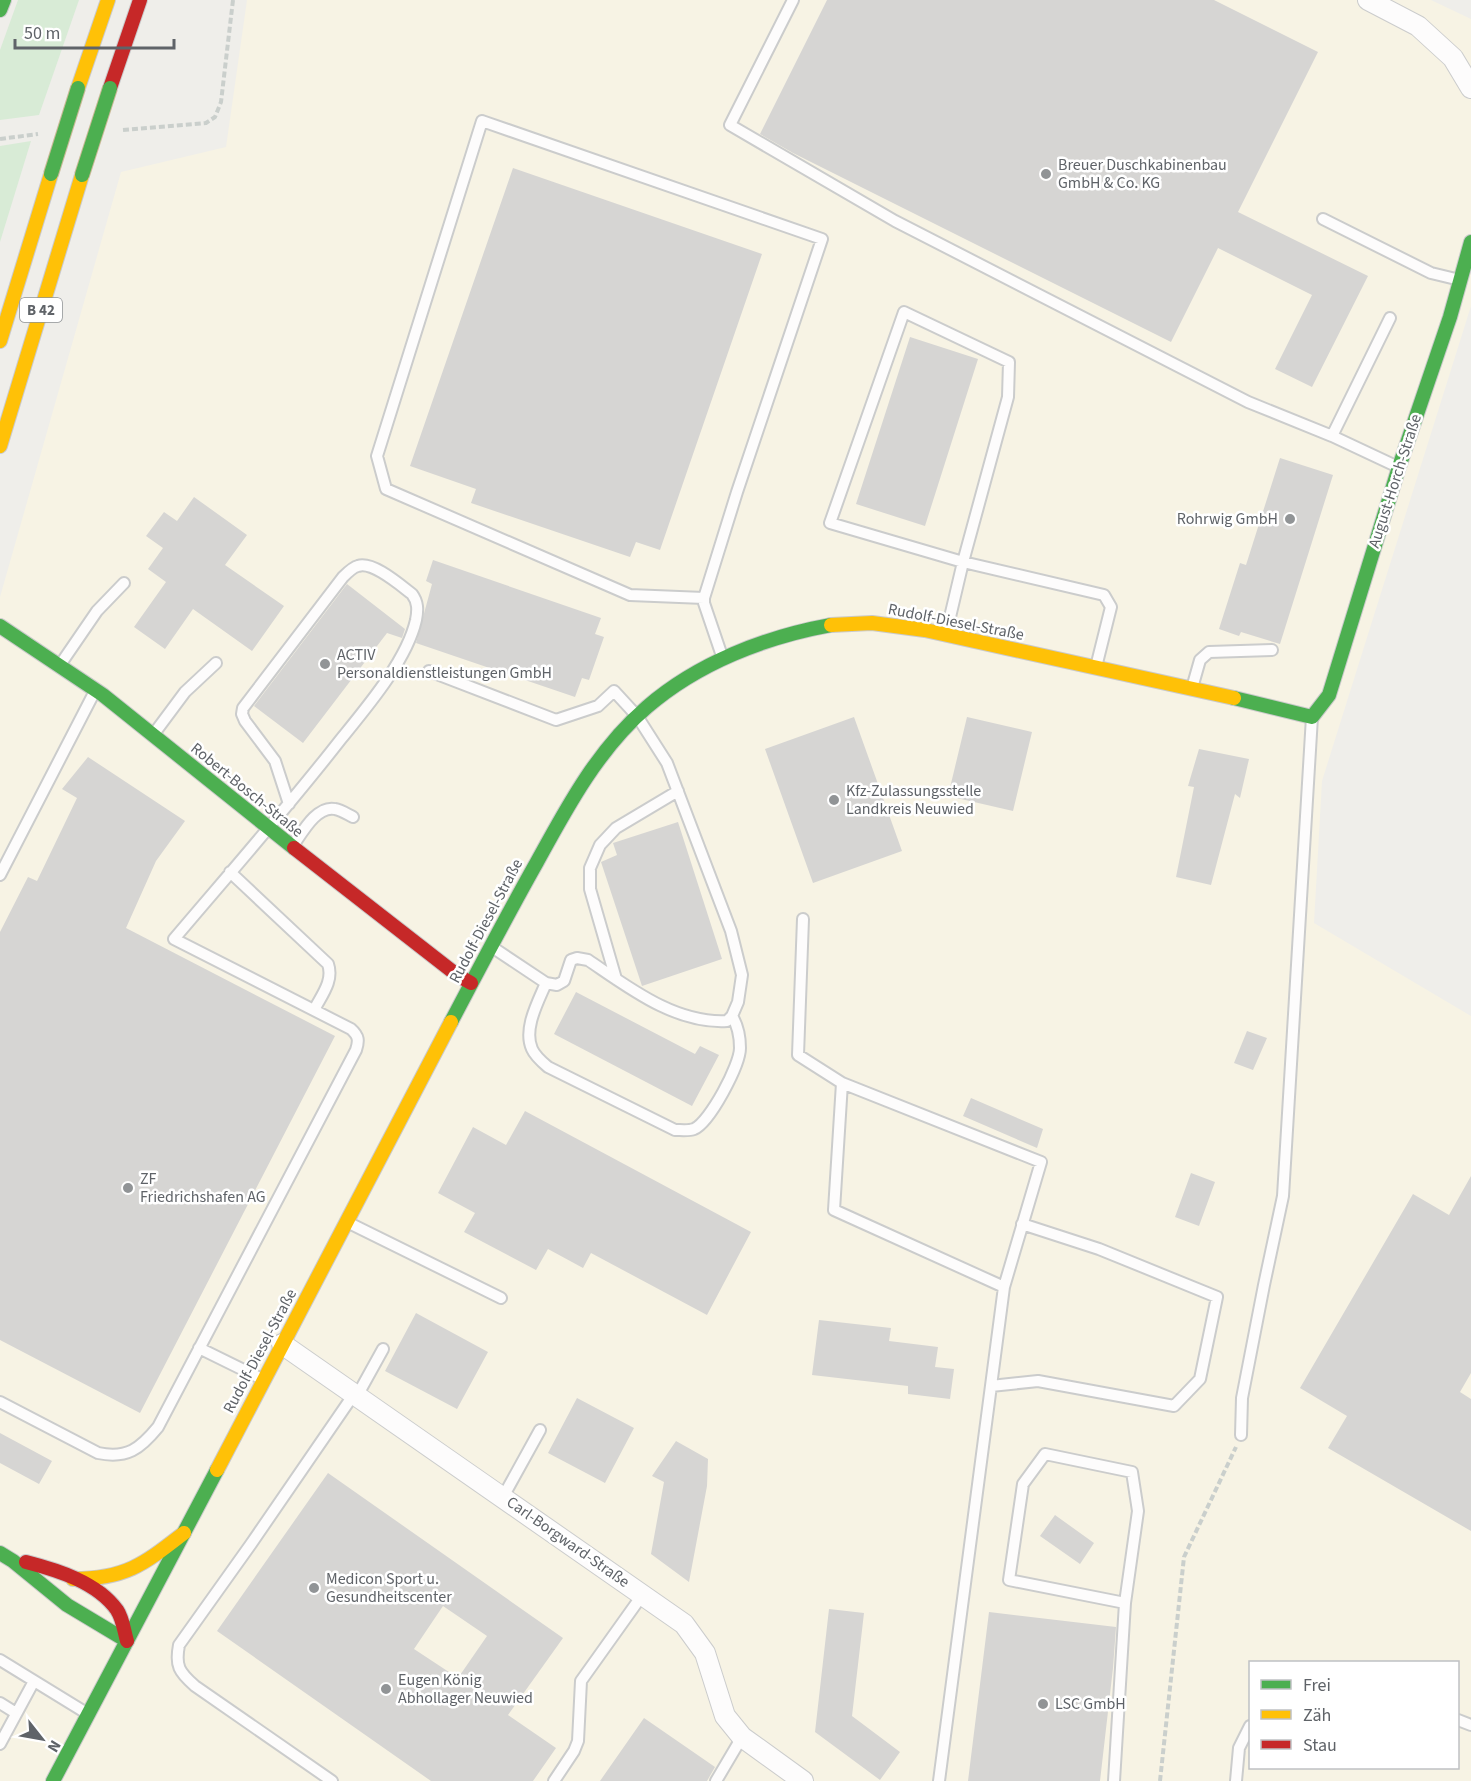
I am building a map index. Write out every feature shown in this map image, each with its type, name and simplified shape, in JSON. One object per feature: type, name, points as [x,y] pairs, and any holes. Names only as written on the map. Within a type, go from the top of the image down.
[{"type":"main road","points":[[0,10],[4,0]]},
{"type":"main road","name":"B 42","points":[[0,341],[78,88],[108,0]]},
{"type":"main road","name":"B 42","points":[[0,446],[82,175],[140,0]]},
{"type":"main road","name":"August-Horch-Straße","points":[[1312,717],[1329,695],[1471,242]]},
{"type":"main road","name":"Rudolf-Diesel-Straße","points":[[53,1781],[490,946],[583,780],[637,716],[664,694],[744,649],[787,635],[859,623],[901,626],[946,634],[1312,717]]},
{"type":"main road","name":"Robert-Bosch-Straße","points":[[0,626],[95,690],[292,847],[448,968],[471,983]]},
{"type":"main road","points":[[73,1579],[100,1578],[133,1569],[184,1533]]},
{"type":"main road","points":[[5,1556],[36,1564],[73,1579],[105,1596],[122,1621],[127,1641]]},
{"type":"main road","points":[[5,1556],[91,1622],[127,1641]]},
{"type":"street","points":[[1368,0],[1418,26],[1453,58],[1471,87]]},
{"type":"street","name":"Carl-Borgward-Straße","points":[[282,1344],[684,1624],[705,1653],[725,1716],[742,1737],[803,1781]]},
{"type":"lane","points":[[793,0],[730,125],[906,226],[1248,402],[1332,436],[1399,467]]},
{"type":"lane","points":[[704,598],[630,594],[386,489],[377,456],[482,121],[822,239],[704,598],[723,659]]},
{"type":"lane","points":[[1323,219],[1431,273],[1460,280]]},
{"type":"lane","points":[[946,634],[963,562],[1008,397],[1009,362],[904,312],[830,523],[963,562],[1104,596],[1111,607],[1096,667]]},
{"type":"lane","points":[[1332,436],[1390,318]]},
{"type":"lane","points":[[0,1402],[98,1453],[113,1456],[130,1452],[145,1443],[158,1427],[359,1042],[357,1034],[351,1029],[174,939],[289,804],[382,687],[407,644],[416,621],[417,604],[412,594],[377,569],[367,565],[358,566],[343,577],[243,708],[244,721],[275,761],[289,804]]},
{"type":"lane","points":[[59,665],[97,610],[124,583]]},
{"type":"lane","points":[[1192,688],[1200,660],[1209,652],[1272,650]]},
{"type":"lane","points":[[153,735],[185,692],[216,663]]},
{"type":"lane","points":[[429,671],[556,720],[598,706],[614,691],[637,716],[667,763],[731,931],[742,975],[741,989],[732,1016],[727,1021],[720,1022],[697,1018],[646,999],[588,960],[578,957],[571,960],[564,981],[556,985],[546,983],[490,946]]},
{"type":"lane","points":[[0,875],[95,690]]},
{"type":"lane","points":[[1241,1435],[1242,1398],[1283,1196],[1312,717]]},
{"type":"lane","points":[[616,979],[590,889],[590,868],[600,845],[615,828],[678,791]]},
{"type":"lane","points":[[292,847],[317,814],[325,810],[335,808],[353,817]]},
{"type":"lane","points":[[231,872],[328,964],[331,973],[328,984],[314,1010]]},
{"type":"lane","points":[[803,919],[798,1055],[842,1083],[1041,1161],[1004,1287],[939,1781]]},
{"type":"lane","points":[[546,983],[537,1005],[530,1035],[531,1048],[538,1059],[548,1067],[675,1130],[695,1129],[702,1123],[715,1105],[735,1068],[740,1048],[737,1025],[732,1016]]},
{"type":"lane","points":[[842,1083],[834,1210],[1004,1287]]},
{"type":"lane","points":[[347,1221],[501,1298]]},
{"type":"lane","points":[[991,1386],[1038,1381],[1174,1406],[1200,1379],[1217,1298],[1099,1249],[1022,1224]]},
{"type":"lane","points":[[199,1348],[264,1380]]},
{"type":"lane","points":[[332,1781],[195,1686],[184,1677],[177,1666],[177,1655],[179,1645],[355,1395],[383,1348]]},
{"type":"lane","points":[[503,1497],[540,1430]]},
{"type":"lane","points":[[1114,1781],[1125,1603],[1138,1510],[1132,1472],[1046,1454],[1023,1484],[1010,1580],[1125,1603]]},
{"type":"lane","points":[[554,1781],[574,1751],[578,1740],[581,1681],[643,1594]]},
{"type":"lane","points":[[0,1660],[88,1714]]},
{"type":"lane","points":[[0,1744],[3,1729],[16,1713],[34,1681]]},
{"type":"lane","points":[[0,1703],[16,1713]]},
{"type":"lane","points":[[1236,1781],[1239,1748],[1249,1730]]},
{"type":"lane","points":[[716,1781],[742,1737]]},
{"type":"path","points":[[125,130],[206,123],[215,117],[221,102],[233,0]]},
{"type":"path","points":[[0,139],[36,134]]},
{"type":"path","points":[[1160,1781],[1184,1557],[1241,1435]]},
{"type":"shaded area","points":[[247,0],[1431,0],[1471,19],[1471,306],[1322,781],[1314,923],[1471,1016],[1471,1781],[0,1781],[0,597],[121,172],[226,147]]},
{"type":"green space","points":[[18,0],[79,0],[39,115],[0,120],[0,50]]},
{"type":"green space","points":[[31,141],[0,242],[0,146]]},
{"type":"building","name":"Breuer Duschkabinenbau GmbH & Co. KG","points":[[827,0],[1214,0],[1318,52],[1238,212],[1368,276],[1312,387],[1275,369],[1312,295],[1218,248],[1171,342],[793,153],[760,134]]},
{"type":"building","points":[[513,168],[762,254],[660,550],[636,542],[630,557],[471,503],[476,489],[410,466]]},
{"type":"building","points":[[910,337],[978,359],[925,526],[856,504]]},
{"type":"building","name":"Rohrwig GmbH","points":[[1280,458],[1333,475],[1280,644],[1241,632],[1239,636],[1219,629],[1240,563],[1246,565]]},
{"type":"building","points":[[194,497],[247,535],[225,565],[284,606],[252,651],[193,609],[165,649],[134,627],[166,582],[148,569],[163,548],[146,536],[164,512],[177,521]]},
{"type":"building","points":[[433,560],[601,618],[595,634],[604,637],[589,680],[582,678],[575,697],[416,643],[432,584],[426,581]]},
{"type":"building","name":"ACTIV Personaldienstleistungen GmbH","points":[[347,584],[405,629],[402,638],[387,633],[303,743],[254,706]]},
{"type":"building","name":"Kfz-Zulassungsstelle Landkreis Neuwied","points":[[854,717],[902,851],[813,883],[765,749]]},
{"type":"building","points":[[967,717],[1032,732],[1013,811],[948,796]]},
{"type":"building","points":[[1199,749],[1249,759],[1240,798],[1235,794],[1211,885],[1176,877],[1194,787],[1188,786]]},
{"type":"building","name":"ZF Friedrichshafen AG","points":[[88,757],[185,821],[156,861],[126,928],[335,1036],[140,1413],[0,1340],[0,932],[28,877],[37,881],[77,798],[62,789]]},
{"type":"building","points":[[678,822],[722,959],[642,986],[601,862],[617,855],[613,843]]},
{"type":"building","points":[[576,992],[695,1054],[700,1046],[719,1055],[692,1106],[554,1034]]},
{"type":"building","points":[[1247,1031],[1267,1038],[1253,1070],[1234,1063]]},
{"type":"building","points":[[971,1098],[1043,1129],[1037,1148],[963,1116]]},
{"type":"building","points":[[525,1111],[751,1232],[707,1315],[591,1253],[583,1268],[548,1249],[536,1270],[464,1232],[475,1213],[438,1193],[473,1127],[506,1145]]},
{"type":"building","points":[[1191,1173],[1215,1182],[1199,1226],[1175,1217]]},
{"type":"building","points":[[1471,1176],[1471,1373],[1460,1392],[1471,1399],[1471,1531],[1328,1448],[1347,1416],[1300,1388],[1413,1194],[1449,1215]]},
{"type":"building","points":[[416,1313],[488,1352],[457,1409],[385,1371]]},
{"type":"building","points":[[819,1320],[891,1328],[889,1341],[938,1347],[935,1367],[954,1369],[950,1399],[908,1394],[908,1386],[812,1375]]},
{"type":"building","points":[[577,1398],[634,1428],[605,1483],[548,1453]]},
{"type":"building","points":[[0,1433],[52,1461],[39,1484],[0,1463]]},
{"type":"building","points":[[676,1441],[708,1459],[707,1486],[689,1582],[651,1554],[664,1482],[652,1476]]},
{"type":"building","points":[[328,1473],[563,1638],[508,1715],[556,1748],[533,1781],[431,1781],[217,1631]],"holes":[[[443,1606],[487,1636],[458,1678],[414,1649]]]},
{"type":"building","points":[[1055,1515],[1094,1543],[1080,1564],[1040,1536]]},
{"type":"building","points":[[829,1609],[864,1613],[852,1716],[900,1752],[880,1780],[815,1732]]},
{"type":"building","name":"LSC GmbH","points":[[989,1612],[1116,1627],[1100,1781],[968,1781]]},
{"type":"building","points":[[644,1718],[715,1767],[707,1781],[600,1781]]},
{"type":"traffic: fast","points":[[0,10],[4,0]]},
{"type":"traffic: fast","points":[[51,174],[78,88]]},
{"type":"traffic: fast","points":[[82,175],[110,88]]},
{"type":"traffic: fast","points":[[1234,698],[1312,717],[1329,695],[1399,467],[1450,317],[1471,242]]},
{"type":"traffic: fast","points":[[451,1022],[560,820],[599,760],[629,723],[667,691],[710,665],[757,645],[831,625]]},
{"type":"traffic: fast","points":[[0,626],[103,695],[294,848]]},
{"type":"traffic: fast","points":[[53,1781],[217,1470]]},
{"type":"traffic: fast","points":[[0,1553],[67,1605],[127,1641]]},
{"type":"traffic: slow","points":[[78,88],[108,0]]},
{"type":"traffic: slow","points":[[0,341],[51,174]]},
{"type":"traffic: slow","points":[[0,446],[82,175]]},
{"type":"traffic: slow","points":[[831,625],[872,623],[925,630],[1234,698]]},
{"type":"traffic: slow","points":[[217,1470],[451,1022]]},
{"type":"traffic: slow","points":[[73,1579],[121,1573],[145,1561],[184,1533]]},
{"type":"traffic: jam","points":[[110,88],[140,0]]},
{"type":"traffic: jam","points":[[294,848],[457,975],[471,983]]},
{"type":"traffic: jam","points":[[26,1562],[76,1578],[99,1592],[117,1610],[127,1641]]},
{"type":"place","name":"Breuer Duschkabinenbau GmbH & Co. KG","points":[[1046,174]]},
{"type":"place","name":"Rohrwig GmbH","points":[[1290,519]]},
{"type":"place","name":"ACTIV Personaldienstleistungen GmbH","points":[[325,664]]},
{"type":"place","name":"Kfz-Zulassungsstelle Landkreis Neuwied","points":[[834,800]]},
{"type":"place","name":"ZF Friedrichshafen AG","points":[[128,1188]]},
{"type":"place","name":"Medicon Sport u. Gesundheitscenter","points":[[314,1588]]},
{"type":"place","name":"Eugen König Abhollager Neuwied","points":[[386,1689]]},
{"type":"place","name":"LSC GmbH","points":[[1043,1704]]}]
